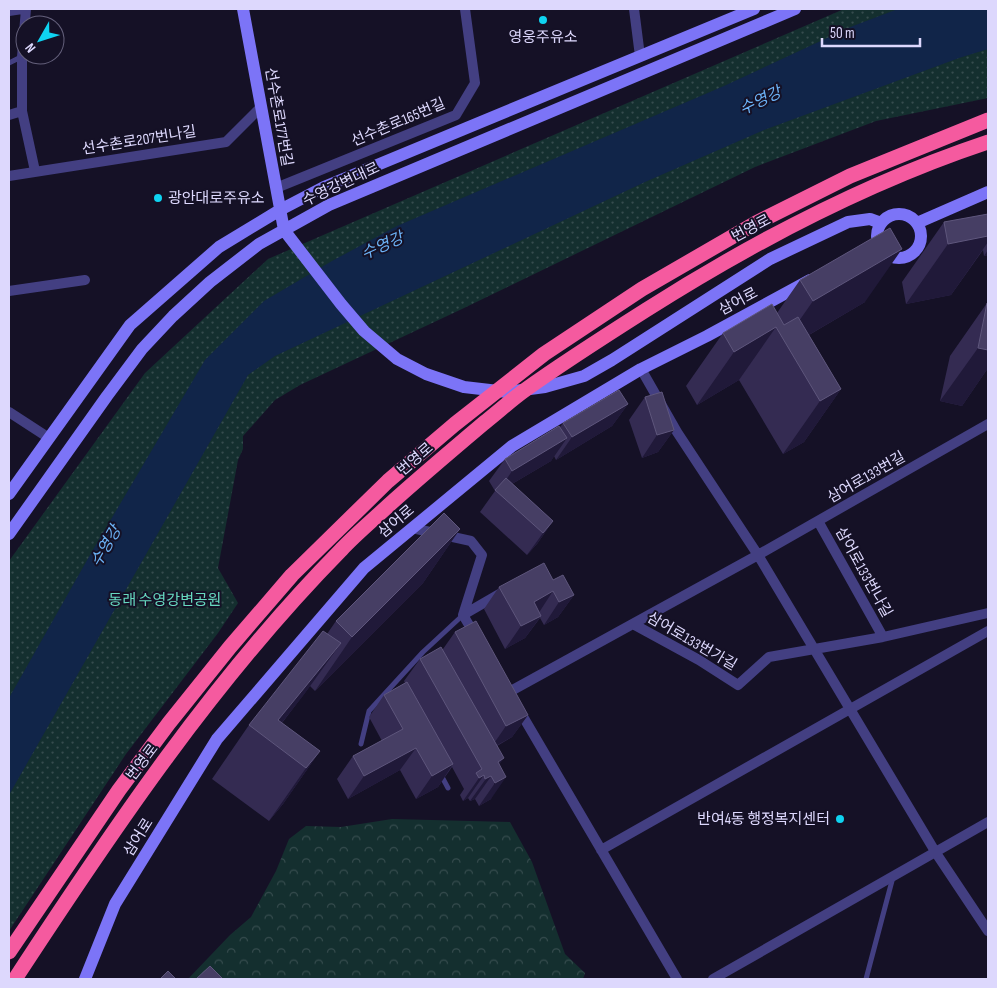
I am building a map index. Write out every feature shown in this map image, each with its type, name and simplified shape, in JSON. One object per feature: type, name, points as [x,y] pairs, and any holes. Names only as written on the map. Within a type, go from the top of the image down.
[{"type":"highway","name":"번영로","points":[[9,952],[119,790],[169,723],[230,647],[292,574],[388,481],[455,424],[544,354],[642,289],[756,223],[850,176],[988,120]]},
{"type":"highway","name":"번영로","points":[[15,979],[125,813],[199,715],[262,638],[342,549],[431,467],[522,392],[596,341],[681,288],[760,242],[859,193],[957,152],[988,142]]},
{"type":"main road","name":"선수촌로177번길","points":[[243,9],[284,230]]},
{"type":"main road","name":"수영강변대로","points":[[9,494],[130,325],[219,247],[280,210],[324,187],[754,9]]},
{"type":"main road","name":"수영강변대로","points":[[9,534],[142,349],[173,316],[210,282],[259,244],[329,205],[796,9]]},
{"type":"main road","points":[[917,223],[988,192]]},
{"type":"main road","points":[[892,215],[906,215],[917,223],[922,238],[920,246],[909,256],[901,259],[894,258],[873,246],[881,223],[892,215]]},
{"type":"main road","points":[[284,230],[364,331],[397,359],[426,374],[464,387],[506,392],[545,387],[584,376],[770,259],[848,222],[870,219],[881,223]]},
{"type":"main road","name":"삼어로","points":[[84,979],[115,904],[218,739],[364,568],[512,446],[641,369],[818,276]]},
{"type":"street","points":[[9,11],[22,9]]},
{"type":"street","name":"선수촌로165번길","points":[[276,188],[456,115],[476,83],[465,9]]},
{"type":"street","points":[[634,9],[640,56]]},
{"type":"street","points":[[22,65],[22,111],[35,171]]},
{"type":"street","name":"선수촌로207번나길","points":[[9,176],[226,142],[261,107]]},
{"type":"street","points":[[9,115],[22,111]]},
{"type":"street","points":[[9,291],[85,280]]},
{"type":"street","points":[[641,369],[677,432],[758,555],[936,853],[988,931]]},
{"type":"street","points":[[9,409],[49,438]]},
{"type":"street","name":"삼어로133번길","points":[[758,555],[988,424]]},
{"type":"street","name":"삼어로133번나길","points":[[818,521],[883,637]]},
{"type":"street","points":[[412,528],[471,541],[482,555],[463,615],[478,641]]},
{"type":"street","name":"삼어로133번가길","points":[[602,850],[506,688],[633,624],[758,555]]},
{"type":"street","points":[[463,615],[514,586]]},
{"type":"street","points":[[814,649],[883,637],[988,612]]},
{"type":"street","name":"삼어로133번가길","points":[[633,624],[699,660],[738,685],[770,657],[814,649]]},
{"type":"street","points":[[677,979],[602,850],[988,632]]},
{"type":"street","points":[[713,979],[988,822]]},
{"type":"lane","points":[[361,744],[369,711],[423,652],[463,615]]},
{"type":"lane","points":[[423,652],[428,660]]},
{"type":"lane","points":[[390,687],[395,696]]},
{"type":"lane","points":[[438,771],[448,788]]},
{"type":"lane","points":[[866,979],[894,877]]},
{"type":"green space","name":"동래 수영강변공원","points":[[844,9],[988,9],[988,98],[876,121],[755,167],[300,385],[275,400],[243,436],[243,449],[238,460],[218,568],[238,603],[218,633],[126,754],[9,931],[9,561],[145,373],[268,259]]},
{"type":"green space","points":[[392,819],[510,822],[532,862],[565,954],[585,973],[583,979],[188,979],[230,935],[251,917],[276,871],[289,839],[306,826],[341,827]]},
{"type":"water","name":"수영강","points":[[898,9],[988,9],[988,49],[764,130],[645,182],[275,356],[248,375],[9,795],[9,698],[90,555],[205,360],[264,301],[397,226],[724,86],[853,26]]},
{"type":"building","points":[[988,214],[988,236],[948,244],[944,222]]},
{"type":"building","points":[[890,228],[902,249],[813,301],[800,280]]},
{"type":"building","points":[[772,304],[784,325],[798,317],[841,389],[820,401],[776,327],[734,352],[723,333]]},
{"type":"building","points":[[988,304],[988,350],[978,348]]},
{"type":"building","points":[[619,390],[628,404],[572,437],[563,423]]},
{"type":"building","points":[[662,392],[674,430],[657,435],[645,397]]},
{"type":"building","points":[[559,426],[567,438],[512,471],[505,459]]},
{"type":"building","points":[[506,478],[553,521],[543,533],[495,490]]},
{"type":"building","points":[[444,513],[460,529],[352,637],[336,621]]},
{"type":"building","points":[[544,563],[553,580],[563,575],[574,595],[559,602],[553,591],[534,602],[541,616],[521,626],[499,587]]},
{"type":"building","points":[[476,621],[528,715],[506,726],[455,632]]},
{"type":"building","points":[[323,631],[341,643],[278,720],[320,751],[306,768],[249,725]]},
{"type":"building","points":[[441,647],[504,758],[498,762],[506,777],[495,783],[491,776],[485,779],[484,775],[479,778],[476,773],[482,769],[420,659]]},
{"type":"building","points":[[407,682],[453,764],[432,776],[416,748],[364,776],[353,756],[403,729],[384,695]]},
{"type":"building","points":[[210,966],[223,979],[196,979]]},
{"type":"building","points":[[168,971],[176,979],[160,979]]},
{"type":"place","name":"영웅주유소","points":[[543,20]]},
{"type":"place","name":"광안대로주유소","points":[[158,198]]},
{"type":"place","name":"반여4동 행정복지센터","points":[[840,819]]}]
